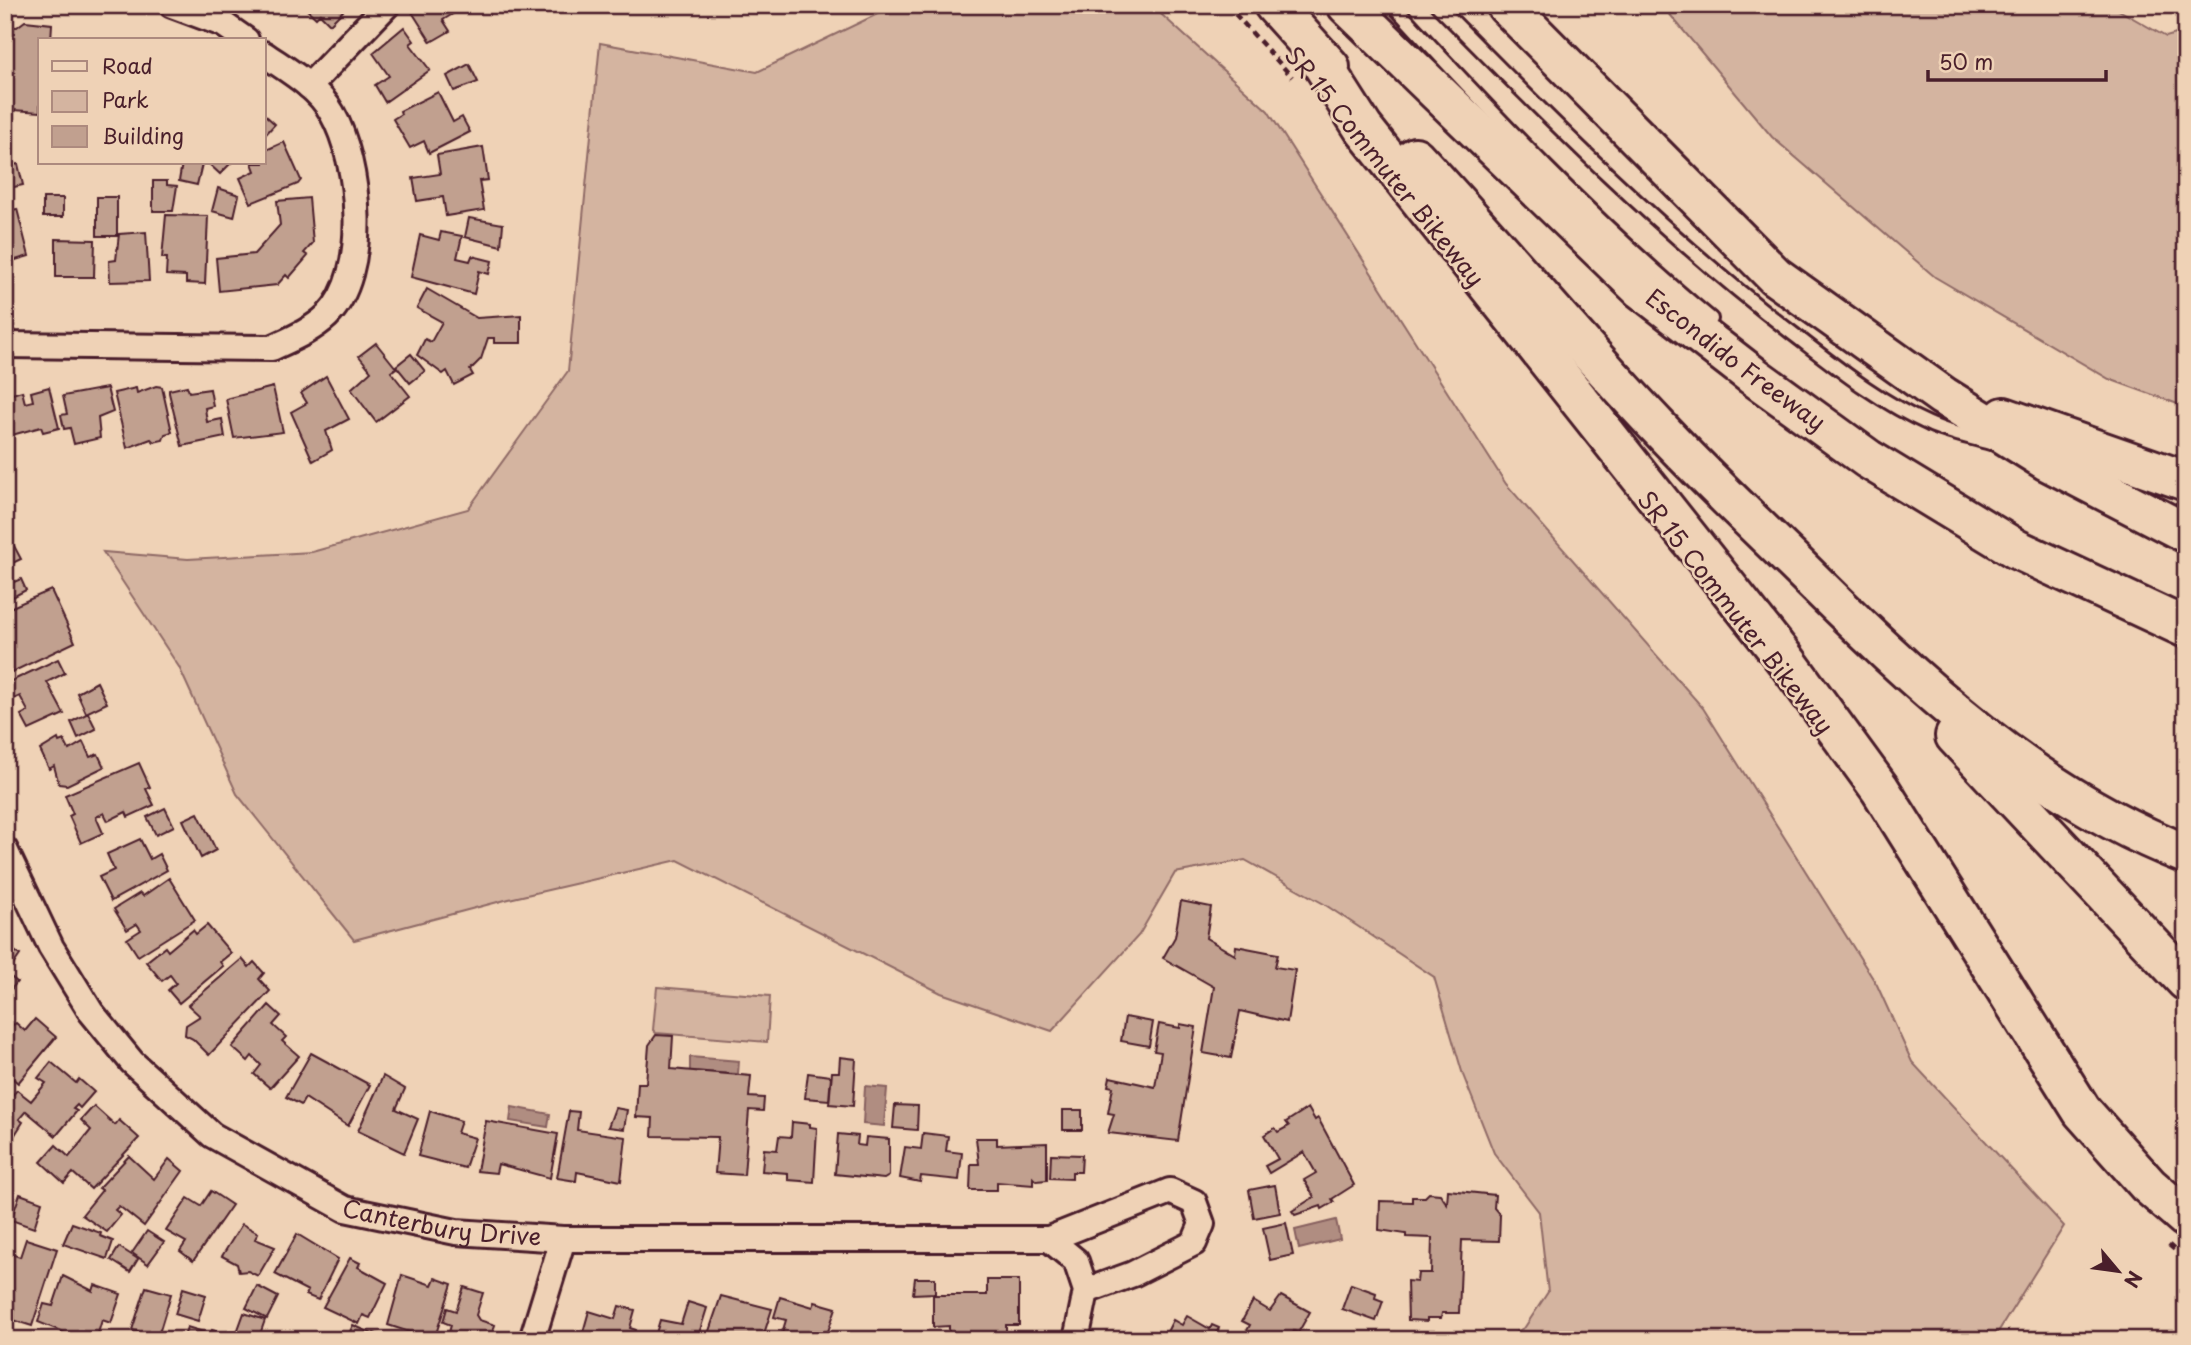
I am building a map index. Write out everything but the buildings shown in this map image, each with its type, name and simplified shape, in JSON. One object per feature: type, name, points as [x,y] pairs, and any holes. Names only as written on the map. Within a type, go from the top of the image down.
[{"type":"highway","points":[[1273,5],[1501,249],[1659,428],[1899,666],[1983,737],[2059,790],[2132,831],[2186,855]]},
{"type":"highway","name":"Escondido Freeway","points":[[1347,5],[1641,289],[1744,360],[1868,458],[2016,549],[2186,628]]},
{"type":"highway","points":[[1506,5],[1775,276],[1943,396],[2047,461],[2186,533]]},
{"type":"highway","points":[[1312,48],[1363,128],[1788,663],[1880,789],[2082,1111],[2148,1185],[2175,1230]]},
{"type":"highway","points":[[1943,396],[2186,481]]},
{"type":"highway","points":[[2112,454],[2186,495]]},
{"type":"highway","points":[[1899,666],[1964,747],[2186,981]]},
{"type":"street","points":[[172,5],[223,24],[243,38]]},
{"type":"street","points":[[309,86],[387,5]]},
{"type":"street","points":[[5,345],[272,348],[303,333],[328,315],[343,294],[353,262],[356,220],[352,172],[332,112],[309,86],[266,55]]},
{"type":"street","name":"Canterbury Drive","points":[[5,850],[51,947],[91,1012],[132,1062],[212,1135],[345,1209],[456,1232],[563,1239],[1049,1239]]},
{"type":"street","points":[[1076,1340],[1086,1292],[1076,1261],[1049,1239],[1170,1191],[1194,1202],[1202,1224],[1194,1243],[1133,1274],[1086,1292]]},
{"type":"street","points":[[532,1340],[563,1239]]},
{"type":"lane","points":[[1393,5],[1495,116],[1622,241],[1721,327]]},
{"type":"lane","points":[[1437,5],[1523,93],[1681,243],[1850,378],[1929,424],[2047,461]]},
{"type":"path","name":"SR 15 Commuter Bikeway","points":[[1227,5],[1298,85]]},
{"type":"path","points":[[2175,1230],[2186,1260]]},
{"type":"green space","points":[[886,5],[1151,5],[1268,111],[1506,484],[1703,708],[1877,985],[1912,1062],[2064,1226],[1993,1340],[1503,1340],[1525,1327],[1548,1292],[1539,1212],[1494,1153],[1463,1075],[1434,977],[1324,904],[1245,860],[1175,873],[1139,935],[1052,1031],[941,993],[678,860],[509,899],[354,940],[237,794],[179,667],[103,552],[188,559],[312,552],[468,509],[568,371],[600,43],[757,72],[888,9]]},
{"type":"green space","points":[[1662,5],[2110,5],[2166,37],[2186,31],[2186,407],[2109,379],[1935,277],[1772,137]]},
{"type":"green space","points":[[657,987],[770,996],[767,1042],[656,1033],[653,1030]]},
{"type":"shaded area","points":[[690,1057],[739,1061],[738,1074],[690,1071]]},
{"type":"shaded area","points":[[865,1086],[887,1088],[884,1126],[863,1124]]},
{"type":"shaded area","points":[[512,1107],[550,1114],[548,1127],[510,1121]]},
{"type":"shaded area","points":[[1336,1220],[1340,1239],[1299,1249],[1295,1230]]}]
